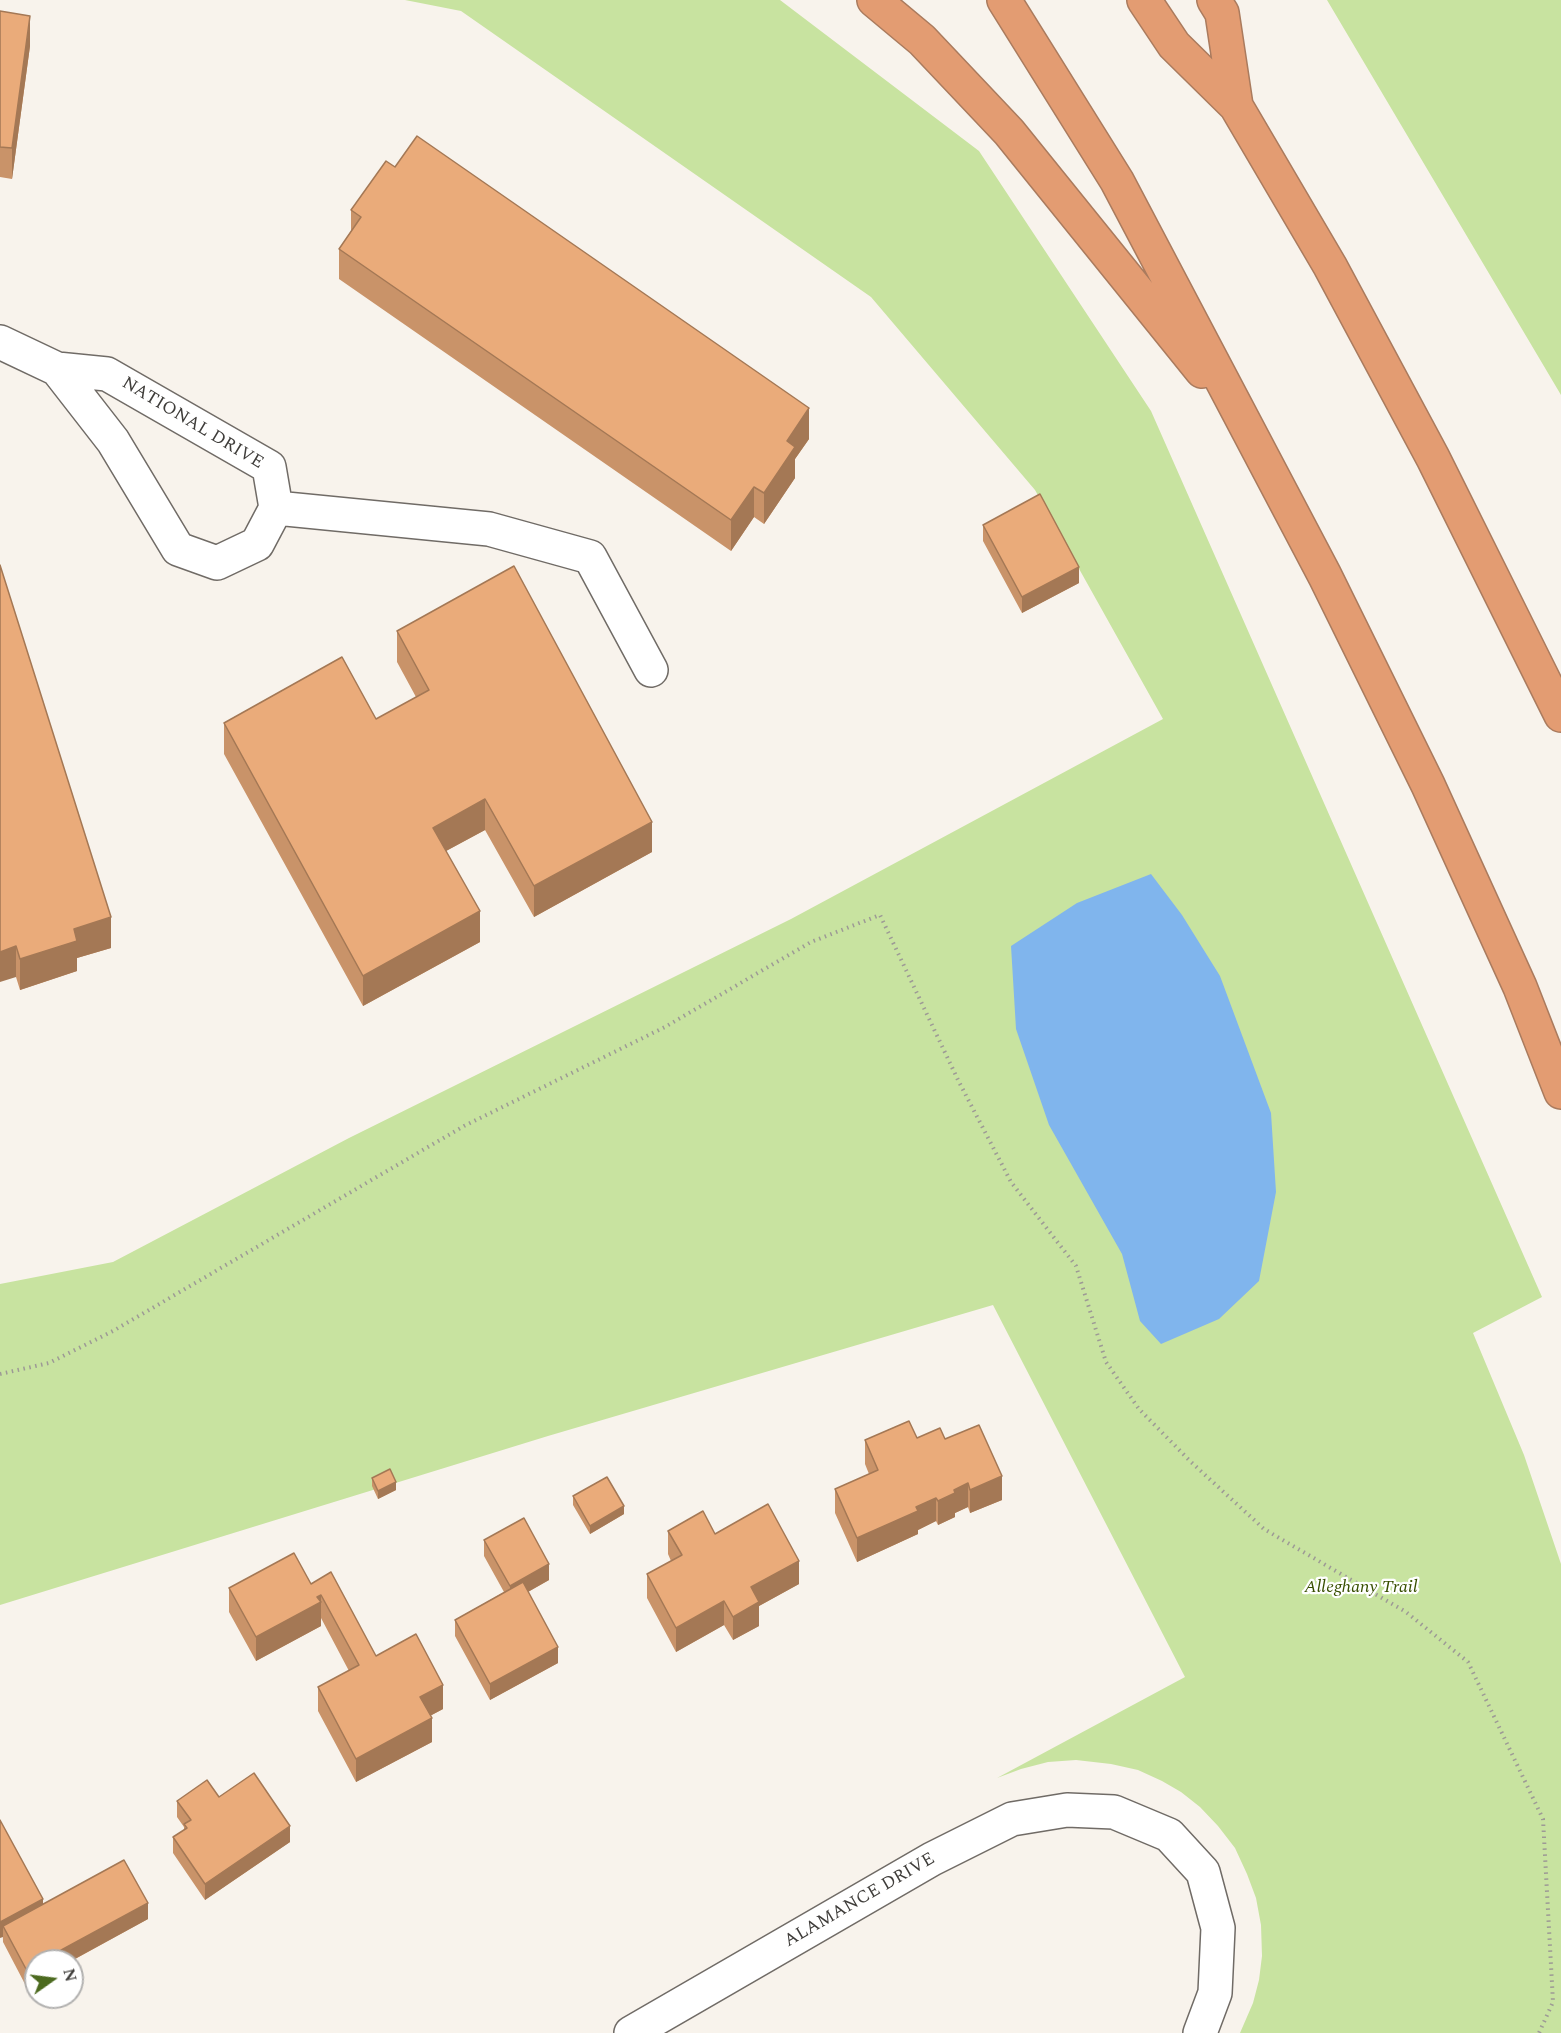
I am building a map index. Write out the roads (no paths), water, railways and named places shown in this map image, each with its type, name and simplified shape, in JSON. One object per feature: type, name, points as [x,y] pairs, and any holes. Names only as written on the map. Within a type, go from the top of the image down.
[{"type":"highway","points":[[874,0],[922,40],[1009,132],[1249,429]]},
{"type":"highway","points":[[1004,0],[1117,181],[1325,576],[1428,785],[1520,987],[1561,1092]]},
{"type":"highway","points":[[1144,0],[1174,45],[1236,106],[1352,306],[1443,478],[1561,715]]},
{"type":"highway","points":[[1214,0],[1222,13],[1236,106]]},
{"type":"street","name":"NATIONAL DRIVE","points":[[0,342],[57,369],[107,374],[268,467],[276,508],[257,544],[218,563],[178,549],[113,441],[57,369]]},
{"type":"street","points":[[276,508],[489,529],[590,557],[651,670]]},
{"type":"street","name":"ALAMANCE DRIVE","points":[[632,2033],[932,1859],[1012,1819],[1067,1810],[1114,1812],[1168,1835],[1203,1872],[1218,1928],[1215,1993],[1200,2033]]},
{"type":"water","points":[[1151,874],[1182,915],[1220,976],[1271,1113],[1276,1192],[1259,1281],[1219,1319],[1161,1344],[1140,1321],[1122,1254],[1049,1125],[1016,1029],[1011,946],[1077,903]]},
{"type":"park label","name":"Alleghany Trail","points":[[1361,1588]]}]
